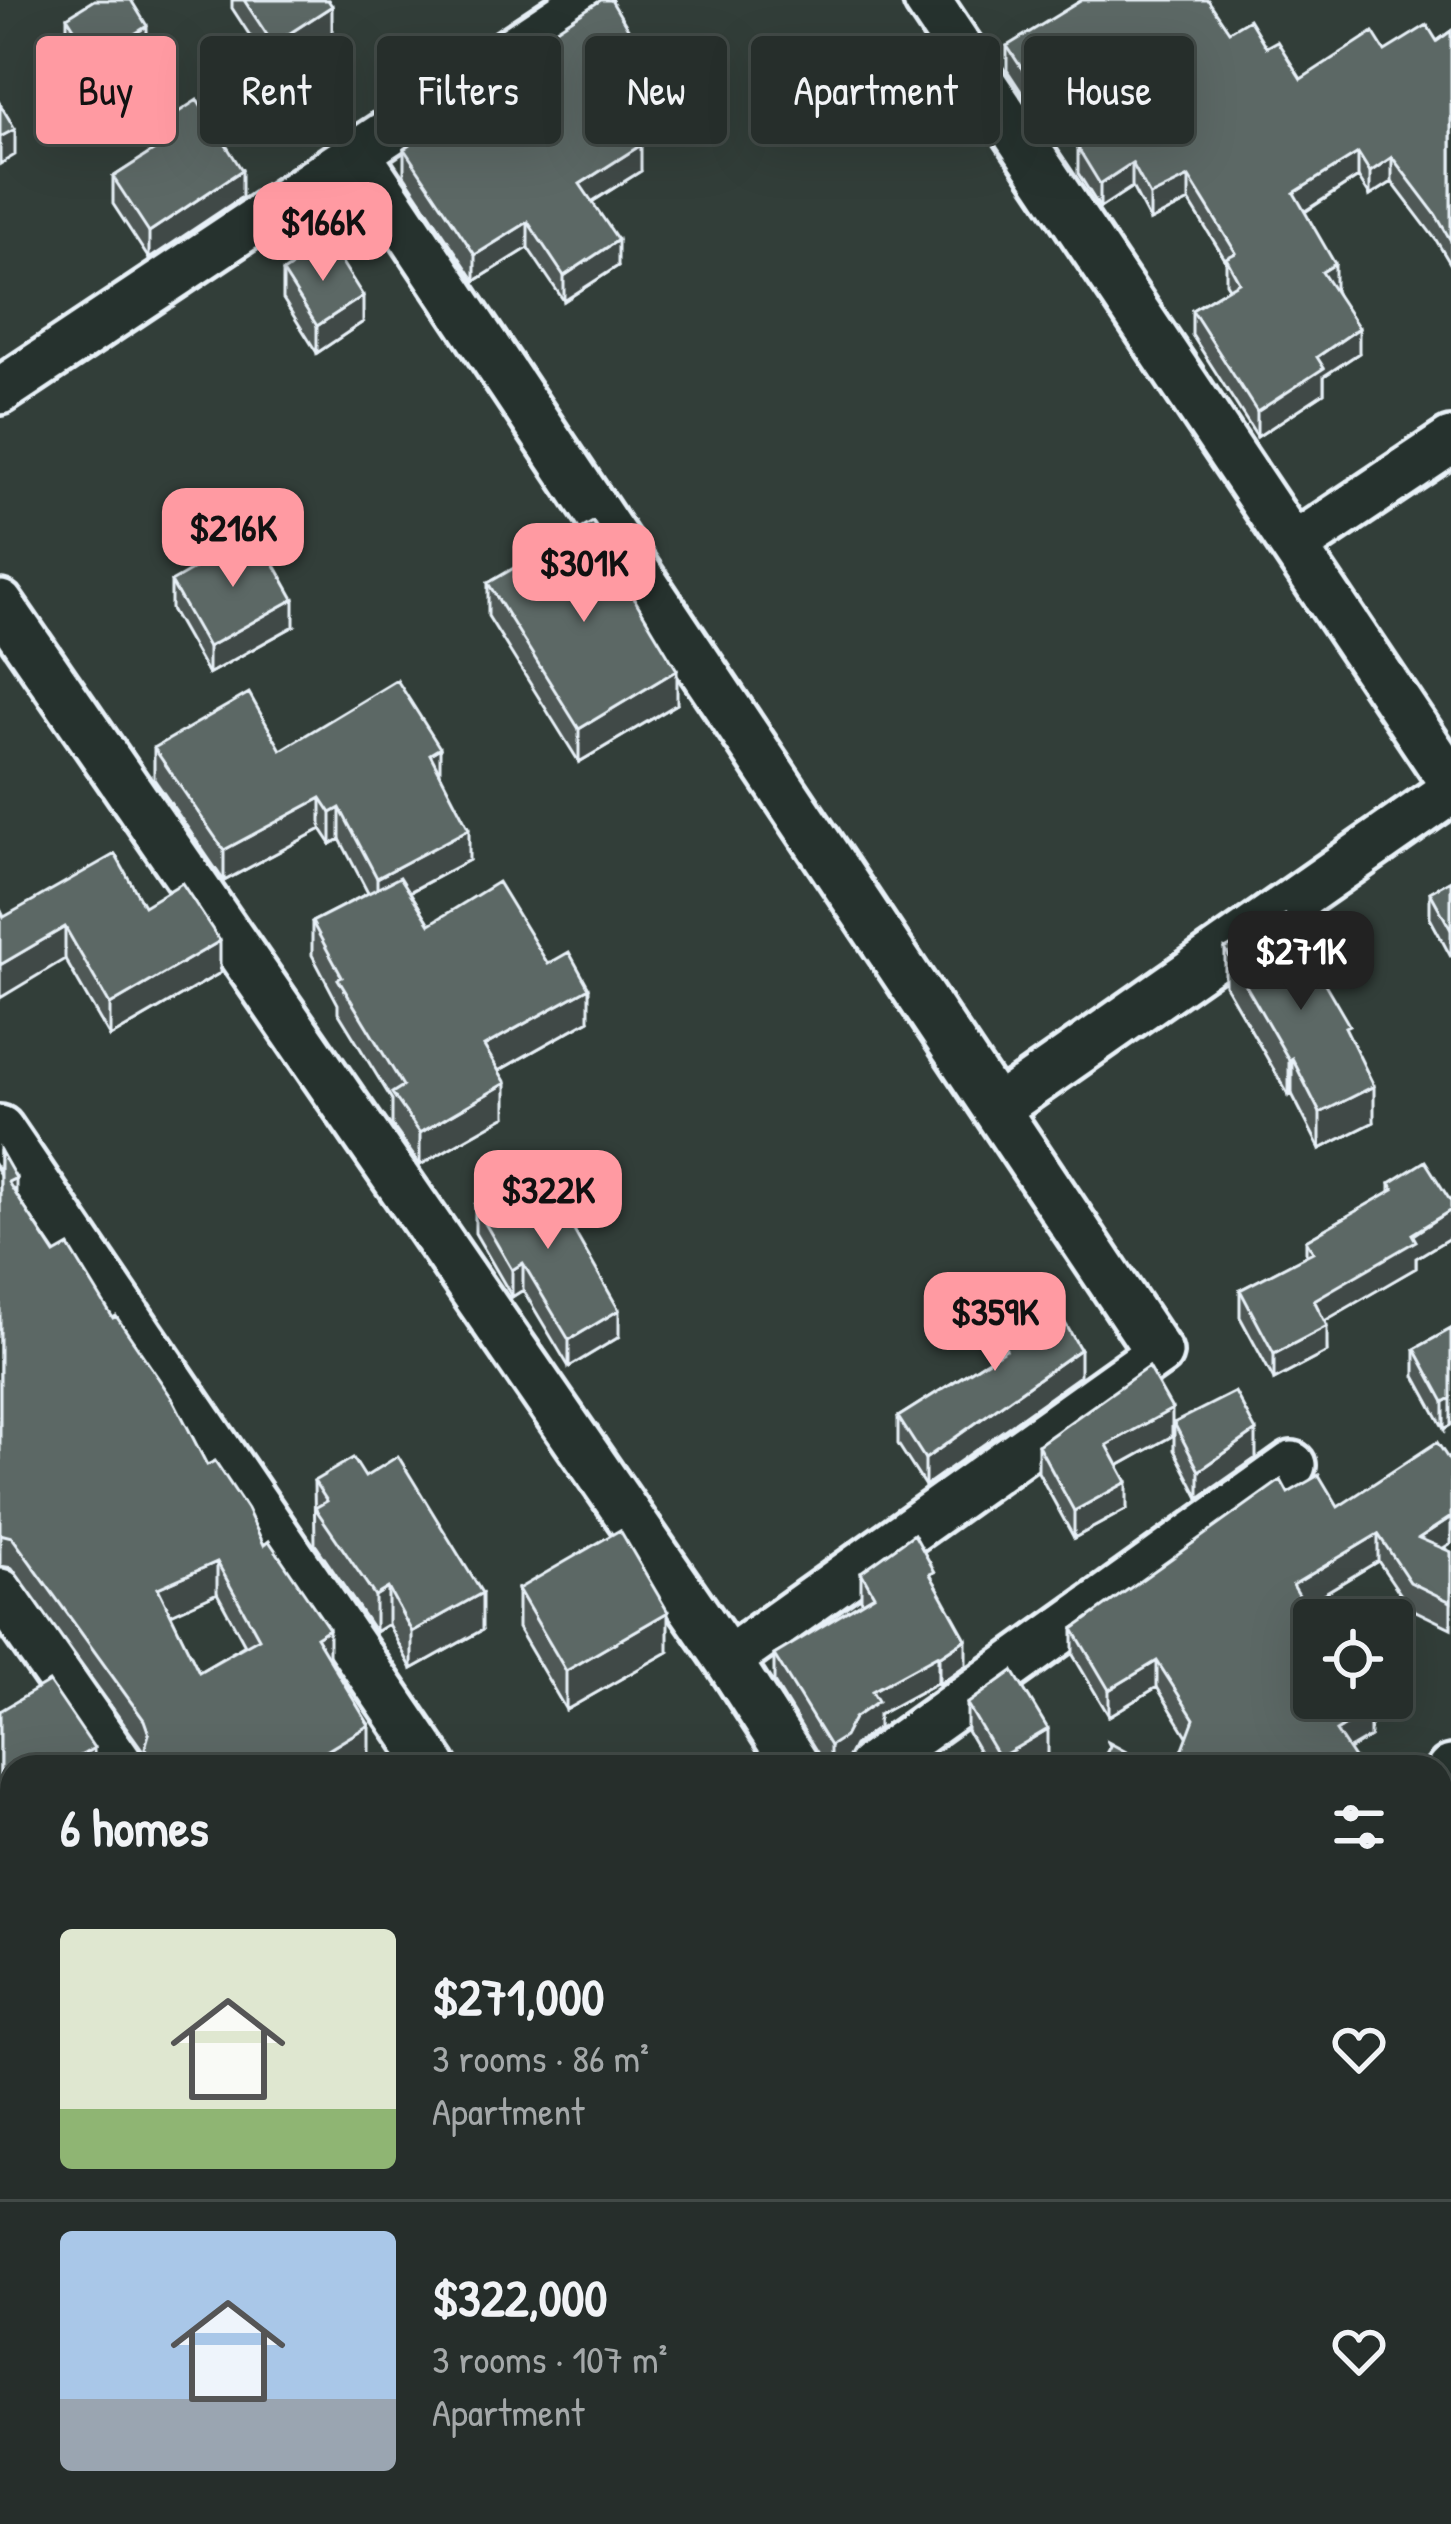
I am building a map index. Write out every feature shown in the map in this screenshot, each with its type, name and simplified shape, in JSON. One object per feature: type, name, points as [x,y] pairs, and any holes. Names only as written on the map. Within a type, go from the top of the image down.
[{"type":"street","points":[[0,391],[586,0]]},
{"type":"street","points":[[926,0],[1451,781]]},
{"type":"street","points":[[358,155],[1159,1353],[728,1660]]},
{"type":"street","points":[[1294,546],[1451,441]]},
{"type":"street","points":[[0,604],[789,1755]]},
{"type":"street","points":[[996,1109],[1451,791]]},
{"type":"street","points":[[0,1129],[426,1755]]},
{"type":"street","points":[[887,1755],[1292,1465]]},
{"type":"street","points":[[0,1592],[114,1755]]},
{"type":"building","points":[[94,0],[131,0],[147,26],[131,36],[79,36],[67,17]]},
{"type":"building","points":[[244,0],[328,0],[332,6],[285,36],[268,36]]},
{"type":"building","points":[[601,0],[611,0],[632,36],[585,36],[585,144],[641,145],[580,184],[618,240],[564,276],[528,222],[475,255],[404,149],[411,144],[561,144],[561,36],[545,36]]},
{"type":"building","points":[[1082,0],[1208,0],[1229,31],[1249,19],[1266,47],[1277,41],[1301,79],[1373,32],[1385,51],[1427,25],[1437,41],[1451,31],[1451,241],[1392,157],[1370,172],[1358,153],[1294,193],[1335,264],[1322,272],[1359,328],[1317,357],[1324,368],[1257,412],[1192,310],[1239,282],[1226,258],[1236,253],[1189,177],[1150,196],[1132,163],[1100,184],[1078,148],[1084,144],[1194,144],[1194,36],[1024,36],[1024,72],[1007,46]]},
{"type":"building","points":[[197,100],[200,144],[225,144],[242,170],[149,232],[113,177],[164,144],[176,144],[176,114]]},
{"type":"building","points":[[0,104],[15,129],[0,137]]},
{"type":"building","points":[[329,242],[363,296],[317,326],[283,272]]},
{"type":"building","points":[[593,522],[677,670],[579,729],[488,583]]},
{"type":"building","points":[[257,533],[294,599],[208,647],[171,582]]},
{"type":"building","points":[[397,680],[440,748],[430,754],[469,829],[377,878],[340,808],[331,813],[321,798],[224,850],[154,748],[249,693],[281,750]]},
{"type":"building","points":[[115,854],[144,906],[182,883],[220,941],[110,1005],[65,927],[0,965],[0,909],[4,917]]},
{"type":"building","points":[[400,877],[430,924],[498,882],[548,964],[569,952],[589,988],[484,1046],[506,1083],[420,1133],[392,1093],[403,1086],[338,979],[342,977],[312,922]]},
{"type":"building","points":[[1451,880],[1451,930],[1430,892]]},
{"type":"building","points":[[1285,915],[1349,1025],[1345,1027],[1374,1086],[1320,1113],[1225,949]]},
{"type":"building","points":[[0,1150],[16,1178],[8,1182],[55,1254],[69,1246],[113,1318],[116,1316],[174,1401],[207,1465],[215,1461],[264,1545],[269,1541],[329,1629],[316,1637],[369,1725],[320,1755],[149,1755],[144,1720],[12,1537],[0,1534]],"holes":[[[217,1562],[259,1638],[199,1672],[158,1588]]]},
{"type":"building","points":[[1425,1161],[1451,1202],[1451,1210],[1412,1234],[1416,1241],[1314,1300],[1327,1326],[1274,1354],[1240,1290],[1313,1252],[1306,1240],[1394,1189],[1390,1183]]},
{"type":"building","points":[[539,1169],[619,1310],[569,1340],[523,1263],[512,1270],[475,1206]]},
{"type":"building","points":[[1045,1288],[1080,1349],[925,1459],[898,1417],[1006,1349],[989,1320]]},
{"type":"building","points":[[1451,1329],[1451,1398],[1444,1402],[1415,1349]]},
{"type":"building","points":[[1148,1367],[1172,1409],[1107,1445],[1127,1482],[1074,1511],[1038,1445]]},
{"type":"building","points":[[1235,1392],[1256,1431],[1199,1471],[1174,1423]]},
{"type":"building","points":[[1437,1442],[1451,1463],[1451,1517],[1419,1538],[1451,1552],[1451,1602],[1410,1582],[1378,1534],[1293,1585],[1301,1599],[1293,1599],[1293,1719],[1355,1719],[1336,1731],[1352,1755],[1180,1755],[1194,1719],[1157,1661],[1109,1690],[1073,1629],[1281,1480],[1288,1493],[1319,1475],[1338,1507]]},
{"type":"building","points":[[398,1456],[482,1593],[412,1632],[388,1588],[375,1596],[315,1508],[327,1501],[314,1481],[353,1458],[365,1477]]},
{"type":"building","points":[[620,1530],[668,1612],[566,1671],[518,1589]]},
{"type":"building","points":[[914,1534],[966,1639],[872,1691],[878,1701],[854,1718],[844,1737],[830,1746],[774,1655],[874,1595],[861,1572]]},
{"type":"building","points":[[1013,1671],[1048,1729],[997,1755],[967,1704]]},
{"type":"building","points":[[49,1682],[94,1748],[82,1755],[0,1755],[0,1711]]},
{"type":"building","points":[[1108,1742],[1132,1755],[1105,1755]]}]
